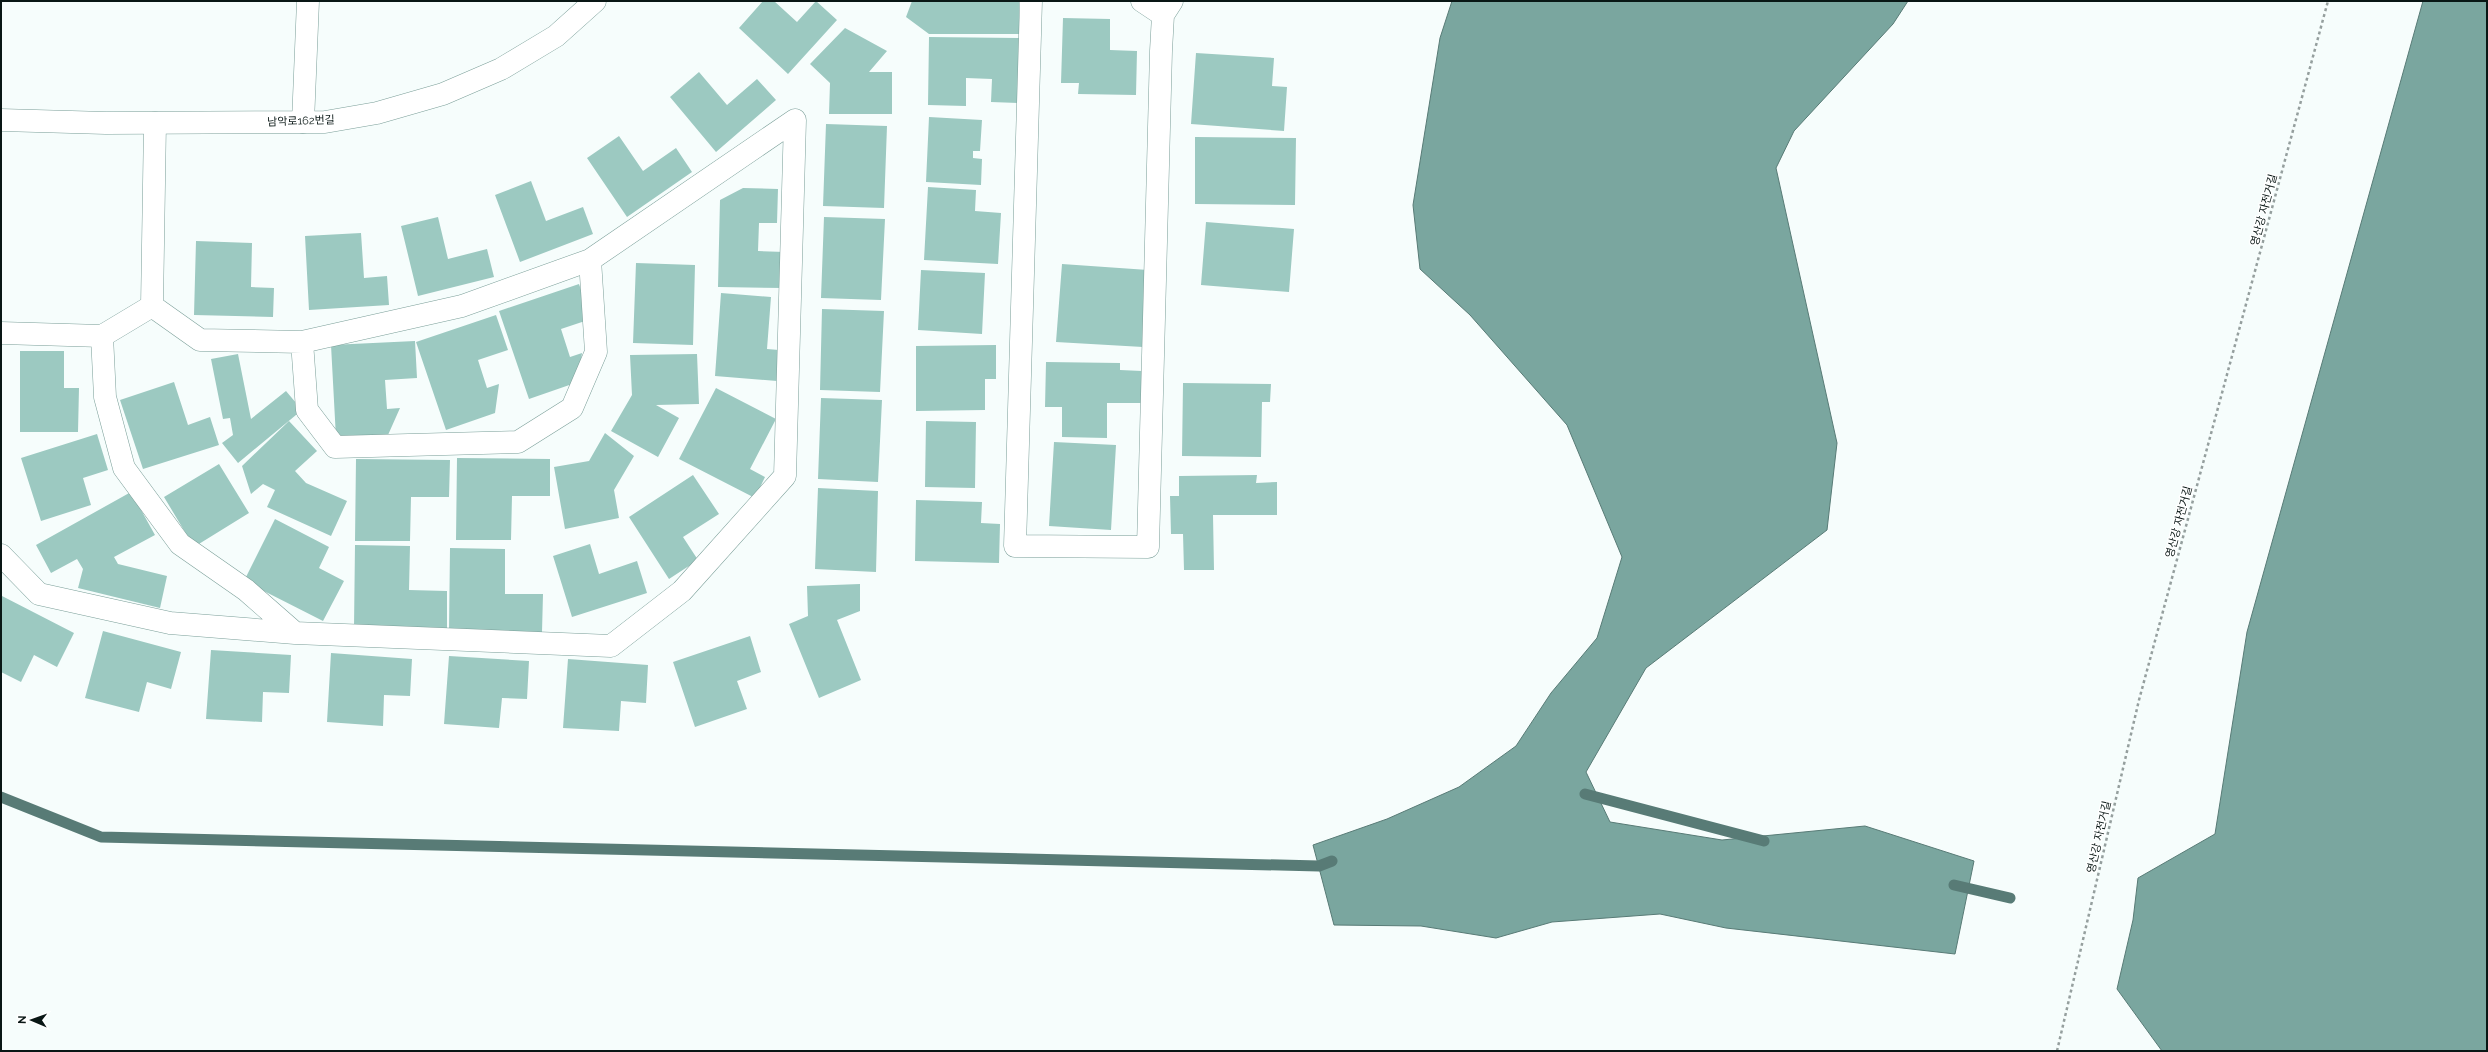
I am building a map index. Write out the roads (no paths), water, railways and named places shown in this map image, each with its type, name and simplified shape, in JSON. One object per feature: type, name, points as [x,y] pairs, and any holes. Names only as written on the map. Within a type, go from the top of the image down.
[{"type":"street","points":[[303,122],[308,1]]},
{"type":"street","name":"남악로162번길","points":[[1,120],[154,123],[325,122],[377,113],[443,94],[501,69],[556,36],[594,1]]},
{"type":"street","points":[[1031,1],[1016,546],[1148,548],[1168,8],[1142,1]]},
{"type":"street","points":[[1,555],[39,594],[170,623],[295,633],[611,646],[682,591],[785,476],[795,120],[590,260],[462,306],[302,342],[200,340],[152,306]]},
{"type":"street","points":[[152,306],[154,123]]},
{"type":"street","points":[[302,342],[307,410],[335,447],[518,442],[572,408],[596,352],[590,260]]},
{"type":"street","points":[[1,333],[102,336],[152,306]]},
{"type":"street","points":[[102,336],[105,398],[124,468],[180,544],[246,590],[295,633]]},
{"type":"waterway","points":[[1585,794],[1764,841]]},
{"type":"waterway","points":[[1,797],[101,837],[1319,866],[1332,861]]},
{"type":"waterway","points":[[1954,885],[2010,898]]}]
